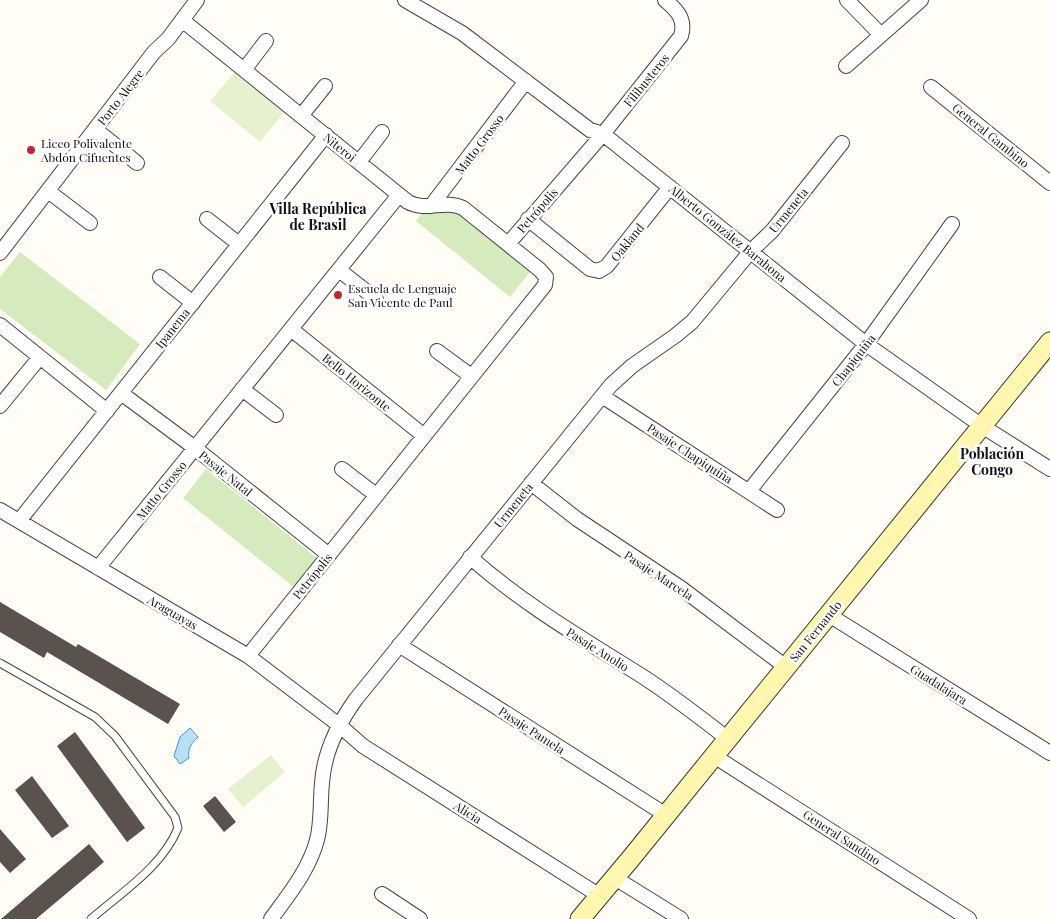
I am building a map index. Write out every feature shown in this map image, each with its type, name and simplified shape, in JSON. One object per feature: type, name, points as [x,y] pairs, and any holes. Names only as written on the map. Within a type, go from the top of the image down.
[{"type":"street","name":"Alberto González Barahona","points":[[405,0],[462,32],[590,130],[603,134],[866,344],[982,426],[1050,469]]},
{"type":"street","name":"Filibusteros","points":[[603,134],[680,36],[683,24],[678,12],[665,0]]},
{"type":"street","points":[[848,0],[881,35]]},
{"type":"street","points":[[846,66],[921,0]]},
{"type":"street","name":"Porto Alegre","points":[[0,253],[154,52],[182,20],[194,1]]},
{"type":"street","name":"Niteroi","points":[[182,20],[399,195],[416,206],[449,204],[463,208],[508,244]]},
{"type":"street","points":[[244,70],[266,41]]},
{"type":"street","name":"Matto Grosso","points":[[431,206],[526,81]]},
{"type":"street","points":[[301,116],[325,86]]},
{"type":"street","name":"General Gambino","points":[[931,87],[1050,183]]},
{"type":"street","points":[[95,129],[137,163]]},
{"type":"street","points":[[359,162],[382,132]]},
{"type":"street","name":"Petrópolis","points":[[248,656],[545,285],[544,273],[508,244],[603,134]]},
{"type":"street","name":"Ipanema","points":[[19,521],[326,135]]},
{"type":"street","name":"Urmeneta","points":[[271,919],[302,874],[314,850],[320,825],[324,764],[333,737],[356,699],[602,396],[632,366],[692,322],[751,251],[772,231],[842,143]]},
{"type":"street","name":"Oakland","points":[[528,219],[590,269],[599,271],[607,266],[670,187]]},
{"type":"street","points":[[48,191],[90,223]]},
{"type":"street","name":"Matto Grosso","points":[[98,568],[399,195]]},
{"type":"street","points":[[207,219],[239,244]]},
{"type":"street","name":"Chapiquiña","points":[[749,491],[866,344],[952,224]]},
{"type":"street","points":[[339,270],[376,298]]},
{"type":"street","points":[[160,277],[193,303]]},
{"type":"street","points":[[0,325],[107,411]]},
{"type":"street","name":"Bello Horizonte","points":[[291,329],[424,435]]},
{"type":"street","name":"San Fernando","points":[[580,919],[1050,342]]},
{"type":"street","points":[[437,351],[471,376]]},
{"type":"street","points":[[0,406],[40,357]]},
{"type":"street","points":[[242,389],[276,415]]},
{"type":"street","name":"Pasaje Natal","points":[[122,393],[329,554]]},
{"type":"street","name":"Pasaje Chapiquiña","points":[[602,396],[777,510]]},
{"type":"street","points":[[342,469],[376,495]]},
{"type":"street","name":"Pasaje Marcela","points":[[531,483],[577,520],[681,588],[786,667]]},
{"type":"street","name":"Araguayas","points":[[0,510],[248,656],[339,725]]},
{"type":"street","name":"Pasaje Anolio","points":[[470,557],[493,578],[531,606],[647,680],[728,739]]},
{"type":"street","name":"Guadalajara","points":[[829,614],[1050,753]]},
{"type":"street","name":"Pasaje Pamela","points":[[400,645],[666,815]]},
{"type":"street","name":"Alicia","points":[[339,725],[363,746],[600,896]]},
{"type":"street","name":"General Sandino","points":[[714,756],[969,919]]},
{"type":"street","points":[[615,878],[681,919]]},
{"type":"street","points":[[382,894],[420,919]]},
{"type":"lane","points":[[0,663],[95,717],[115,736],[175,817],[178,828],[173,841],[154,865],[91,919]]},
{"type":"green space","points":[[235,72],[284,112],[260,142],[210,101]]},
{"type":"green space","points":[[436,195],[530,272],[510,297],[416,221]]},
{"type":"green space","points":[[20,252],[140,344],[106,390],[0,309],[0,277]]},
{"type":"green space","points":[[206,469],[318,559],[295,588],[183,498]]},
{"type":"green space","points":[[271,755],[285,772],[243,807],[228,789]]},
{"type":"water","points":[[190,728],[198,737],[189,749],[189,758],[180,764],[174,756],[180,737]]},
{"type":"building","points":[[0,602],[76,647],[78,644],[180,704],[168,724],[47,652],[44,658],[0,632]]},
{"type":"building","points":[[75,732],[145,828],[127,842],[57,746]]},
{"type":"building","points":[[32,776],[69,826],[52,838],[15,790]]},
{"type":"building","points":[[215,796],[236,822],[224,832],[203,806]]},
{"type":"building","points":[[0,829],[26,859],[10,873],[0,862]]},
{"type":"building","points":[[89,844],[104,862],[36,919],[1,919]]},
{"type":"place","name":"Liceo Polivalente Abdón Cifuentes","points":[[31,150]]},
{"type":"place","name":"Escuela de Lenguaje San Vicente de Paul","points":[[338,295]]},
{"type":"district","name":"Villa República de Brasil","points":[[318,216]]},
{"type":"district","name":"Población Congo","points":[[992,462]]}]
